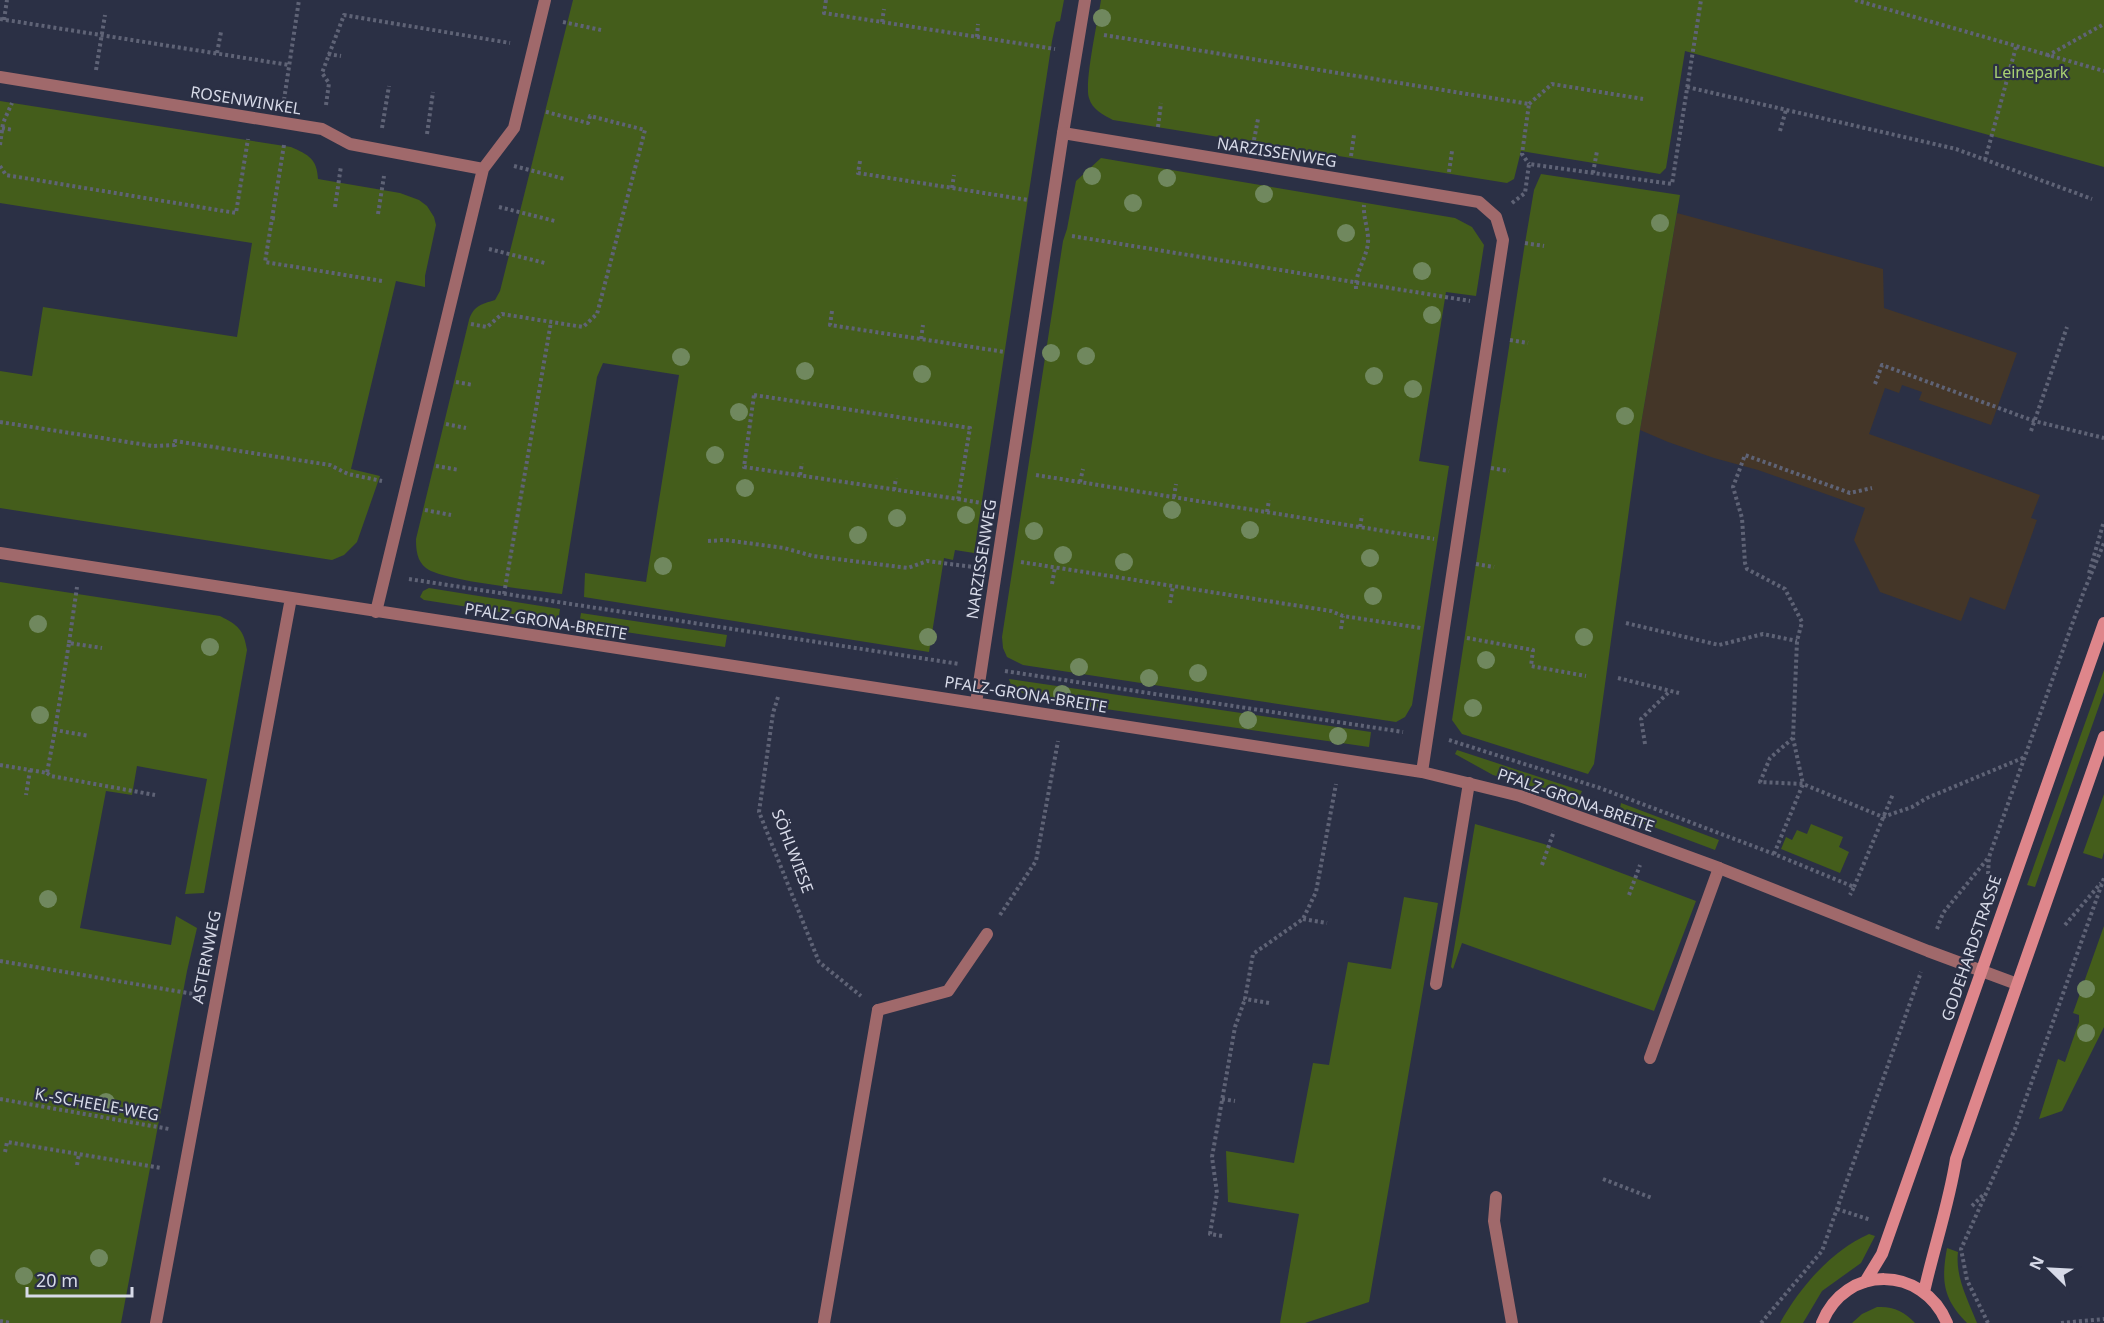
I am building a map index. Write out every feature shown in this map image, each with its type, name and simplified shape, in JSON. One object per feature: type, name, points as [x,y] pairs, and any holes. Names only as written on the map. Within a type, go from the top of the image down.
[{"type":"street","points":[[376,612],[475,201],[486,165],[514,128],[546,0]]},
{"type":"street","points":[[1063,133],[1085,0]]},
{"type":"street","name":"ROSENWINKEL","points":[[0,76],[322,129],[345,141],[383,150],[423,158],[486,165]]},
{"type":"street","name":"NARZISSENWEG","points":[[976,703],[1063,133],[1479,202],[1496,217]]},
{"type":"street","points":[[1422,772],[1503,240],[1496,217]]},
{"type":"street","name":"PFALZ-GRONA-BREITE","points":[[0,554],[1422,772],[1520,796],[1719,868],[2017,984]]},
{"type":"street","name":"ASTERNWEG","points":[[156,1323],[291,598]]},
{"type":"street","name":"GODEHARDSTRASSE","points":[[1865,1282],[1882,1254],[2104,623]]},
{"type":"street","points":[[1924,1292],[1936,1241],[1951,1195],[1956,1159],[2104,737]]},
{"type":"street","points":[[1436,984],[1469,783]]},
{"type":"street","points":[[1650,1058],[1719,868]]},
{"type":"street","points":[[824,1323],[878,1010],[948,991],[987,934]]},
{"type":"street","points":[[1496,1197],[1494,1221],[1512,1323]]},
{"type":"street","points":[[1822,1323],[1842,1294],[1865,1282],[1877,1279],[1895,1280],[1924,1292],[1941,1310],[1947,1323]]},
{"type":"path","points":[[7,0],[2,20],[289,64]]},
{"type":"path","points":[[299,0],[265,262],[382,281]]},
{"type":"path","points":[[826,0],[824,13],[1076,52]]},
{"type":"path","points":[[1529,164],[1672,184],[1701,0]]},
{"type":"path","points":[[1855,0],[2104,71]]},
{"type":"path","points":[[882,22],[884,9]]},
{"type":"path","points":[[92,91],[105,15]]},
{"type":"path","points":[[322,129],[329,83],[321,73],[344,15],[534,47]]},
{"type":"path","points":[[542,16],[601,30]]},
{"type":"path","points":[[977,37],[978,24]]},
{"type":"path","points":[[2046,56],[2104,24]]},
{"type":"path","points":[[1080,31],[1529,104]]},
{"type":"path","points":[[218,53],[221,32]]},
{"type":"path","points":[[1985,160],[2016,47]]},
{"type":"path","points":[[328,54],[341,56]]},
{"type":"path","points":[[0,145],[3,123],[12,108],[16,79]]},
{"type":"path","points":[[1496,217],[1525,193],[1529,164],[1522,154],[1529,104],[1552,84],[1643,99]]},
{"type":"path","points":[[378,214],[389,86]]},
{"type":"path","points":[[1687,87],[1956,149],[2092,199]]},
{"type":"path","points":[[423,158],[432,92]]},
{"type":"path","points":[[447,319],[487,327],[502,314],[583,327],[597,314],[645,130],[590,116],[588,123],[520,105]]},
{"type":"path","points":[[1780,131],[1786,110]]},
{"type":"path","points":[[0,166],[6,175],[236,213],[252,118]]},
{"type":"path","points":[[2,128],[13,130]]},
{"type":"path","points":[[335,207],[345,141]]},
{"type":"path","points":[[1593,173],[1596,151]]},
{"type":"path","points":[[860,161],[858,173],[1052,204]]},
{"type":"path","points":[[486,165],[565,179]]},
{"type":"path","points":[[952,188],[954,175]]},
{"type":"path","points":[[1356,289],[1368,242],[1364,214],[1366,183]]},
{"type":"path","points":[[475,201],[555,221]]},
{"type":"path","points":[[272,218],[278,219]]},
{"type":"path","points":[[1048,232],[1493,304]]},
{"type":"path","points":[[465,243],[545,263]]},
{"type":"path","points":[[832,311],[830,324],[1029,356]]},
{"type":"path","points":[[504,594],[551,322]]},
{"type":"path","points":[[921,339],[923,325]]},
{"type":"path","points":[[2031,430],[2067,327]]},
{"type":"path","points":[[1875,384],[1882,365],[2034,421],[2104,438]]},
{"type":"path","points":[[754,395],[969,428],[958,499],[894,490],[744,467],[754,395]]},
{"type":"path","points":[[0,422],[153,446],[175,445],[175,441],[330,465],[348,474],[406,486]]},
{"type":"path","points":[[1774,854],[1803,784],[1793,738],[1797,641],[1802,622],[1785,589],[1747,569],[1742,518],[1733,487],[1745,455],[1850,493],[1872,488]]},
{"type":"path","points":[[800,475],[802,463]]},
{"type":"path","points":[[1080,482],[1083,469]]},
{"type":"path","points":[[1011,471],[1457,543]]},
{"type":"path","points":[[894,490],[896,478]]},
{"type":"path","points":[[1174,497],[1176,484]]},
{"type":"path","points":[[1267,512],[1269,500]]},
{"type":"path","points":[[1360,527],[1362,515]]},
{"type":"path","points":[[2084,591],[2104,521]]},
{"type":"path","points":[[708,542],[725,540],[908,568],[927,561],[975,568],[998,558],[1331,611],[1444,632],[1484,642],[1533,650],[1531,666],[1586,676]]},
{"type":"path","points":[[1761,1323],[1822,1251],[1942,913],[1989,857],[2084,591],[2104,543]]},
{"type":"path","points":[[47,773],[80,566]]},
{"type":"path","points":[[1052,584],[1055,567]]},
{"type":"path","points":[[1170,603],[1173,586]]},
{"type":"path","points":[[1341,629],[1343,615]]},
{"type":"path","points":[[1626,623],[1719,645],[1763,634],[1797,641]]},
{"type":"path","points":[[69,643],[102,648]]},
{"type":"path","name":"SÖHLWIESE","points":[[784,674],[773,713],[759,812],[819,962],[878,1010]]},
{"type":"path","points":[[1618,678],[1679,693]]},
{"type":"path","points":[[1645,744],[1641,719],[1670,691]]},
{"type":"path","points":[[55,730],[89,736]]},
{"type":"path","points":[[1793,738],[1770,758],[1760,782],[1803,784],[1883,817],[1912,807],[2025,757]]},
{"type":"path","points":[[987,934],[1036,861],[1056,756]]},
{"type":"path","points":[[1222,1236],[1210,1234],[1217,1193],[1212,1157],[1235,1027],[1245,999],[1253,954],[1303,919],[1316,892],[1340,759]]},
{"type":"path","points":[[0,765],[155,795]]},
{"type":"path","points":[[26,795],[30,770]]},
{"type":"path","points":[[1854,887],[1893,794]]},
{"type":"path","points":[[1542,865],[1561,811]]},
{"type":"path","points":[[1629,895],[1648,842]]},
{"type":"path","points":[[1988,1323],[1967,1280],[1961,1249],[2015,1129],[2104,879]]},
{"type":"path","points":[[1303,919],[1327,923]]},
{"type":"path","points":[[0,961],[215,998]]},
{"type":"path","points":[[1245,999],[1269,1004]]},
{"type":"path","name":"K.-SCHEELE-WEG","points":[[0,1099],[190,1132]]},
{"type":"path","points":[[1222,1099],[1235,1101]]},
{"type":"path","points":[[5,1152],[7,1142],[183,1172]]},
{"type":"path","points":[[77,1166],[79,1154]]},
{"type":"path","points":[[1603,1179],[1652,1198]]},
{"type":"path","points":[[2061,1323],[2104,1319]]},
{"type":"path","points":[[0,1321],[11,1323]]},
{"type":"shaded area","points":[[1677,213],[1883,269],[1884,308],[2017,353],[1991,425],[1919,400],[1922,392],[1902,385],[1899,393],[1885,388],[1869,434],[2040,495],[2031,518],[2037,520],[2005,610],[1970,597],[1961,621],[1880,592],[1854,540],[1865,508],[1758,470],[1714,458],[1640,430]]},
{"type":"green space","points":[[573,0],[1064,0],[1060,21],[1056,22],[1052,41],[974,553],[955,550],[953,560],[944,558],[929,652],[584,597],[585,573],[646,582],[679,375],[603,363],[597,377],[562,594],[450,577],[426,568],[419,559],[416,539],[469,320],[476,308],[495,300],[500,291]]},
{"type":"green space","name":"Leinepark","points":[[1101,0],[2104,0],[2104,167],[1685,51],[1666,168],[1660,174],[1521,151],[1514,179],[1507,183],[1113,120],[1095,108],[1089,98],[1088,90]]},
{"type":"green space","points":[[0,101],[291,147],[311,158],[316,167],[318,179],[400,193],[419,200],[427,206],[436,225],[425,276],[425,287],[396,281],[351,469],[380,476],[357,542],[344,555],[332,560],[0,508],[0,371],[32,376],[43,307],[237,337],[252,243],[0,203]]},
{"type":"green space","points":[[1101,158],[1455,218],[1472,227],[1484,245],[1476,296],[1446,292],[1419,461],[1449,466],[1412,705],[1405,717],[1396,722],[1023,665],[1007,657],[1002,637],[1063,241],[1076,181]]},
{"type":"green space","points":[[1541,174],[1680,195],[1640,430],[1594,764],[1588,774],[1462,734],[1452,720],[1524,249],[1534,190]]},
{"type":"green space","points":[[0,582],[220,616],[239,629],[247,650],[204,893],[185,894],[207,779],[137,766],[132,795],[106,791],[80,928],[171,945],[176,916],[197,928],[121,1323],[0,1323]]},
{"type":"green space","points":[[429,588],[560,609],[558,621],[424,600],[420,597],[423,591]]},
{"type":"green space","points":[[581,613],[727,635],[725,647],[579,625]]},
{"type":"green space","points":[[2104,670],[2104,692],[2035,887],[2027,885]]},
{"type":"green space","points":[[1009,679],[1371,732],[1369,747],[1036,699],[1012,688]]},
{"type":"green space","points":[[1457,750],[1582,791],[1578,800],[1493,775],[1455,754]]},
{"type":"green space","points":[[2104,794],[2104,852],[2102,859],[2083,853]]},
{"type":"green space","points":[[1621,803],[1719,840],[1715,850],[1619,814]]},
{"type":"green space","points":[[1475,824],[1544,844],[1696,901],[1654,1011],[1462,943],[1453,969],[1451,967]]},
{"type":"green space","points":[[1811,824],[1843,837],[1839,847],[1849,852],[1840,873],[1781,849],[1786,837],[1792,840],[1797,830],[1807,834]]},
{"type":"green space","points":[[1404,897],[1438,903],[1369,1302],[1305,1323],[1280,1323],[1299,1214],[1228,1202],[1226,1151],[1294,1163],[1313,1063],[1329,1065],[1348,962],[1391,969]]},
{"type":"green space","points":[[2104,926],[2104,1027],[2062,1111],[2039,1119],[2058,1059],[2065,1062],[2079,1022],[2079,1015],[2073,1013]]},
{"type":"green space","points":[[1869,1234],[1875,1236],[1861,1263],[1822,1291],[1803,1323],[1780,1323],[1797,1296],[1829,1260]]},
{"type":"green space","points":[[1947,1248],[1958,1252],[1960,1279],[1977,1323],[1967,1323],[1953,1306],[1949,1297],[1944,1280]]},
{"type":"green space","points":[[1877,1307],[1898,1310],[1915,1323],[1852,1323],[1862,1314]]}]
